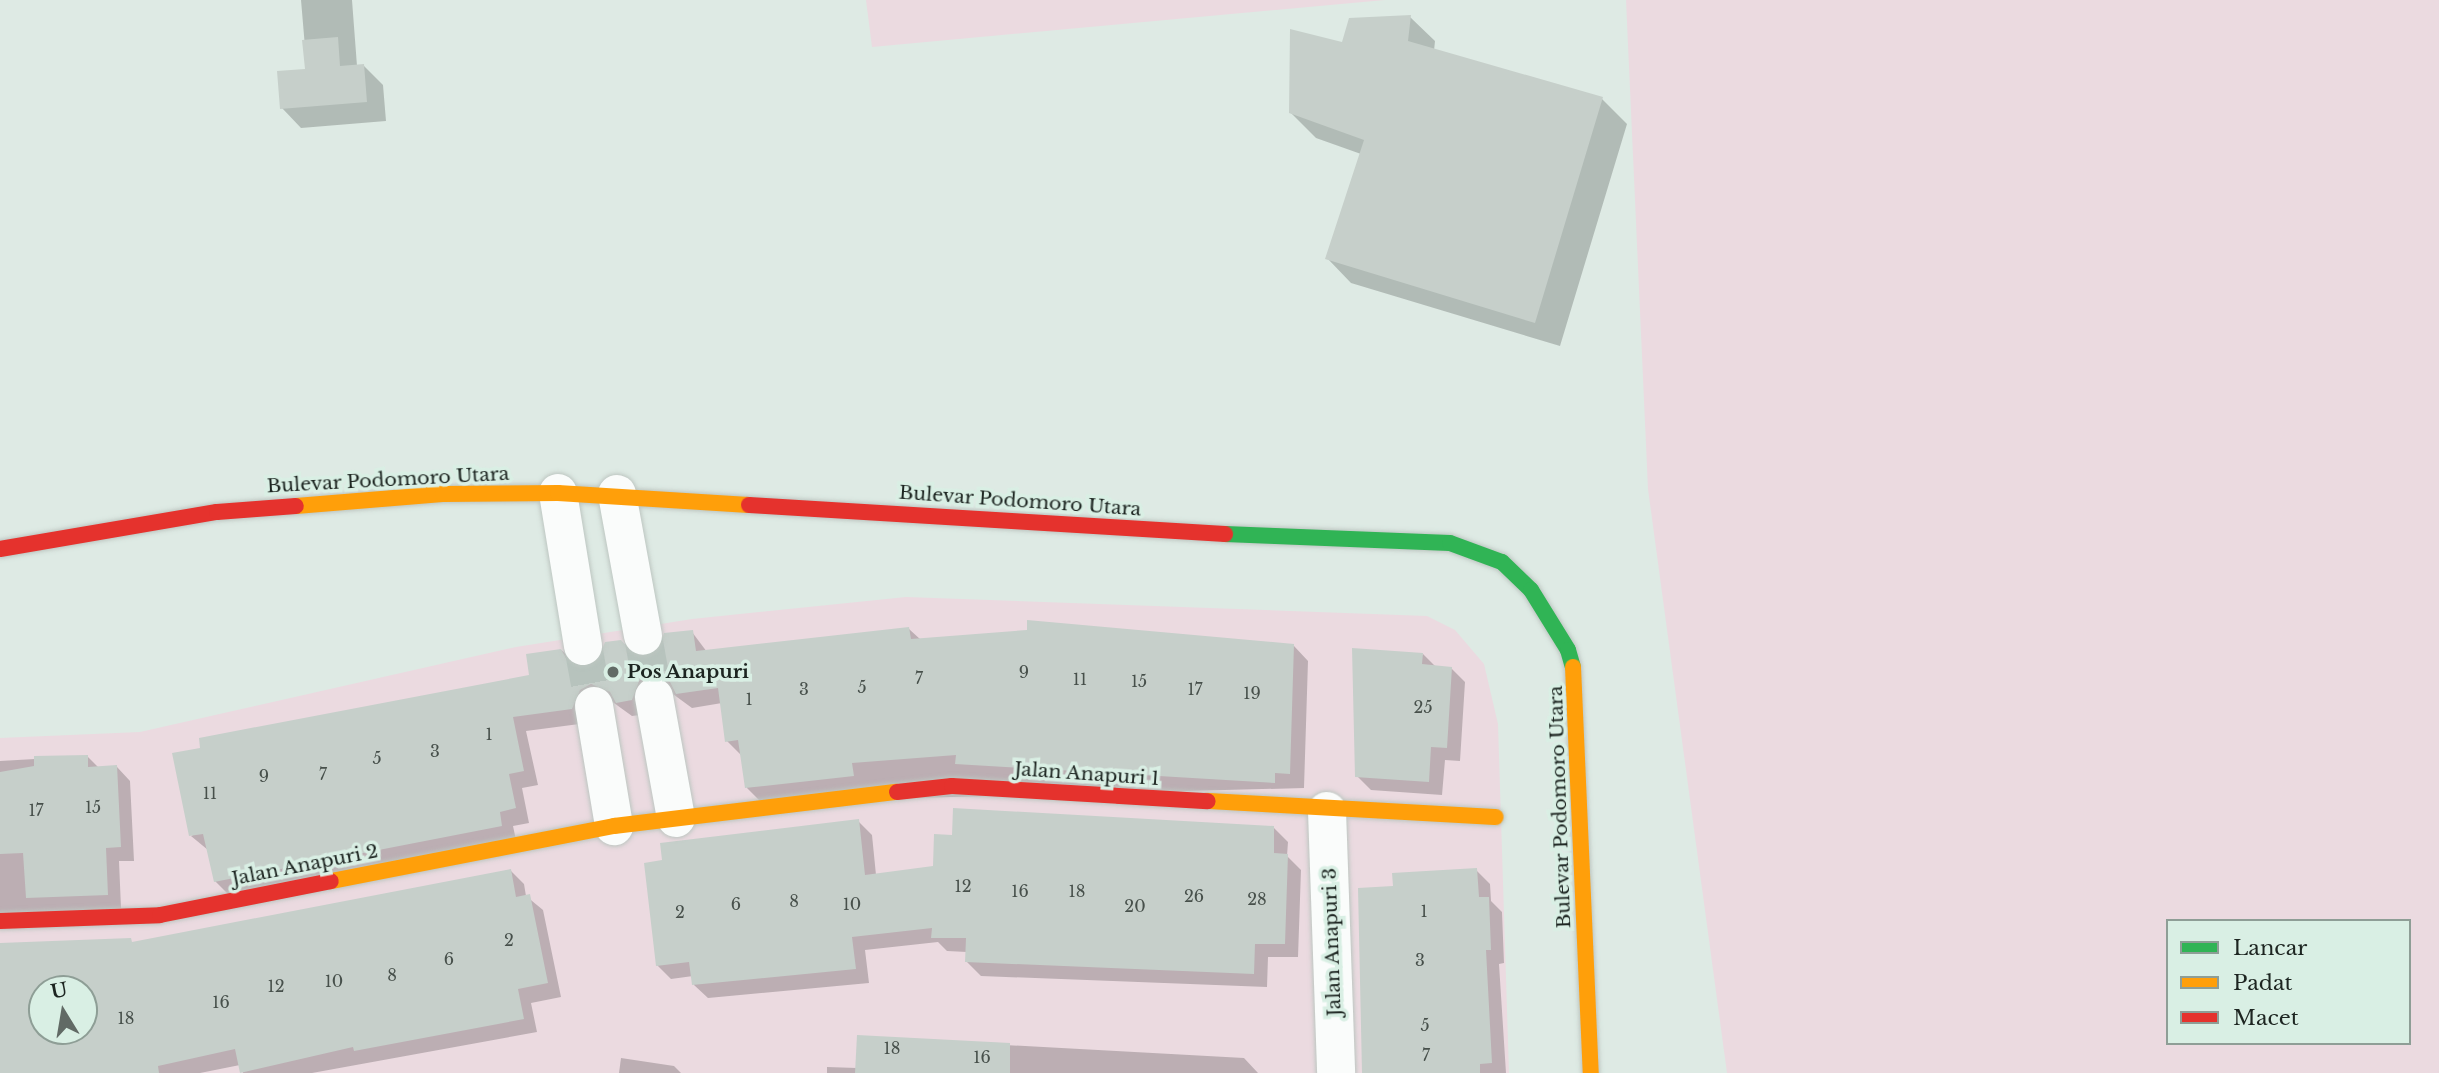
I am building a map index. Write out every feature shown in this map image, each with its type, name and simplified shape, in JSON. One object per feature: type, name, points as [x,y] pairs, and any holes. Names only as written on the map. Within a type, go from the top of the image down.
[{"type":"street","name":"Bulevar Podomoro Utara","points":[[0,549],[217,512],[443,494],[558,493],[617,494],[1170,532],[1450,543],[1502,562],[1552,619],[1568,650],[1577,680],[1591,1073]]},
{"type":"street","points":[[558,493],[583,646]]},
{"type":"street","points":[[617,494],[643,636]]},
{"type":"street","points":[[654,697],[676,818]]},
{"type":"street","points":[[594,706],[614,826]]},
{"type":"street","name":"Jalan Anapuri 1","points":[[614,826],[952,786],[1327,811],[1496,817]]},
{"type":"street","name":"Jalan Anapuri 3","points":[[1327,811],[1336,1073]]},
{"type":"street","name":"Jalan Anapuri 2","points":[[0,922],[160,915],[614,826]]},
{"type":"shaded area","points":[[866,0],[1385,0],[872,47]]},
{"type":"shaded area","points":[[1626,0],[2439,0],[2439,1073],[1727,1073],[1648,489]]},
{"type":"shaded area","points":[[906,597],[1427,616],[1455,630],[1484,664],[1498,724],[1509,1073],[0,1073],[0,738],[140,732],[516,647],[692,619]]},
{"type":"building","points":[[1411,15],[1408,41],[1603,97],[1535,323],[1325,259],[1364,140],[1289,113],[1290,29],[1342,42],[1349,18]]},
{"type":"building","points":[[338,37],[340,66],[364,64],[367,102],[280,109],[277,71],[305,69],[302,40]]},
{"type":"building","points":[[1027,620],[1294,644],[1290,774],[1275,773],[1275,783],[955,764],[956,755],[852,763],[854,776],[745,788],[738,740],[725,742],[718,688],[676,694],[670,682],[651,675],[639,681],[632,700],[616,703],[610,692],[591,684],[580,690],[572,709],[513,717],[524,771],[509,774],[516,808],[500,812],[502,826],[214,882],[203,834],[189,836],[172,753],[200,748],[199,738],[529,675],[526,654],[561,649],[567,660],[586,668],[597,662],[605,642],[621,640],[635,656],[648,657],[658,652],[664,633],[693,630],[696,651],[909,627],[911,639],[1027,630]]},
{"type":"building","points":[[1352,648],[1423,653],[1422,664],[1452,667],[1447,748],[1431,747],[1429,782],[1355,777]]},
{"type":"building","points":[[88,755],[88,767],[117,765],[121,847],[106,848],[108,895],[26,898],[23,853],[0,854],[0,772],[34,766],[34,756]]},
{"type":"building","points":[[953,808],[1274,826],[1274,853],[1288,854],[1285,944],[1255,944],[1254,974],[965,962],[966,938],[931,938],[932,928],[852,937],[856,969],[692,985],[689,962],[656,966],[644,863],[662,860],[660,843],[859,819],[865,875],[933,866],[934,834],[952,835]]},
{"type":"building","points":[[1477,868],[1479,897],[1489,897],[1491,950],[1486,950],[1492,1063],[1480,1064],[1480,1073],[1362,1073],[1358,888],[1393,886],[1392,873]]},
{"type":"building","points":[[511,869],[516,897],[530,894],[548,983],[518,989],[524,1019],[354,1051],[353,1047],[240,1073],[235,1049],[158,1066],[159,1073],[0,1073],[0,943],[131,938],[132,942]]},
{"type":"building","points":[[857,1035],[1010,1043],[1010,1073],[855,1073]]},
{"type":"tunnel","points":[[643,636],[654,697]]},
{"type":"tunnel","points":[[583,646],[594,706]]},
{"type":"traffic: fast","points":[[1225,534],[1450,543],[1502,562],[1531,590],[1568,650],[1573,667]]},
{"type":"traffic: slow","points":[[296,506],[443,494],[558,493],[749,505]]},
{"type":"traffic: slow","points":[[1573,667],[1591,1073]]},
{"type":"traffic: slow","points":[[331,881],[614,826],[897,792]]},
{"type":"traffic: slow","points":[[1208,801],[1496,817]]},
{"type":"traffic: jam","points":[[749,505],[1225,534]]},
{"type":"traffic: jam","points":[[0,549],[217,512],[296,506]]},
{"type":"traffic: jam","points":[[897,792],[952,786],[1208,801]]},
{"type":"traffic: jam","points":[[0,921],[160,915],[331,881]]},
{"type":"place","name":"Pos Anapuri","points":[[613,672]]}]
